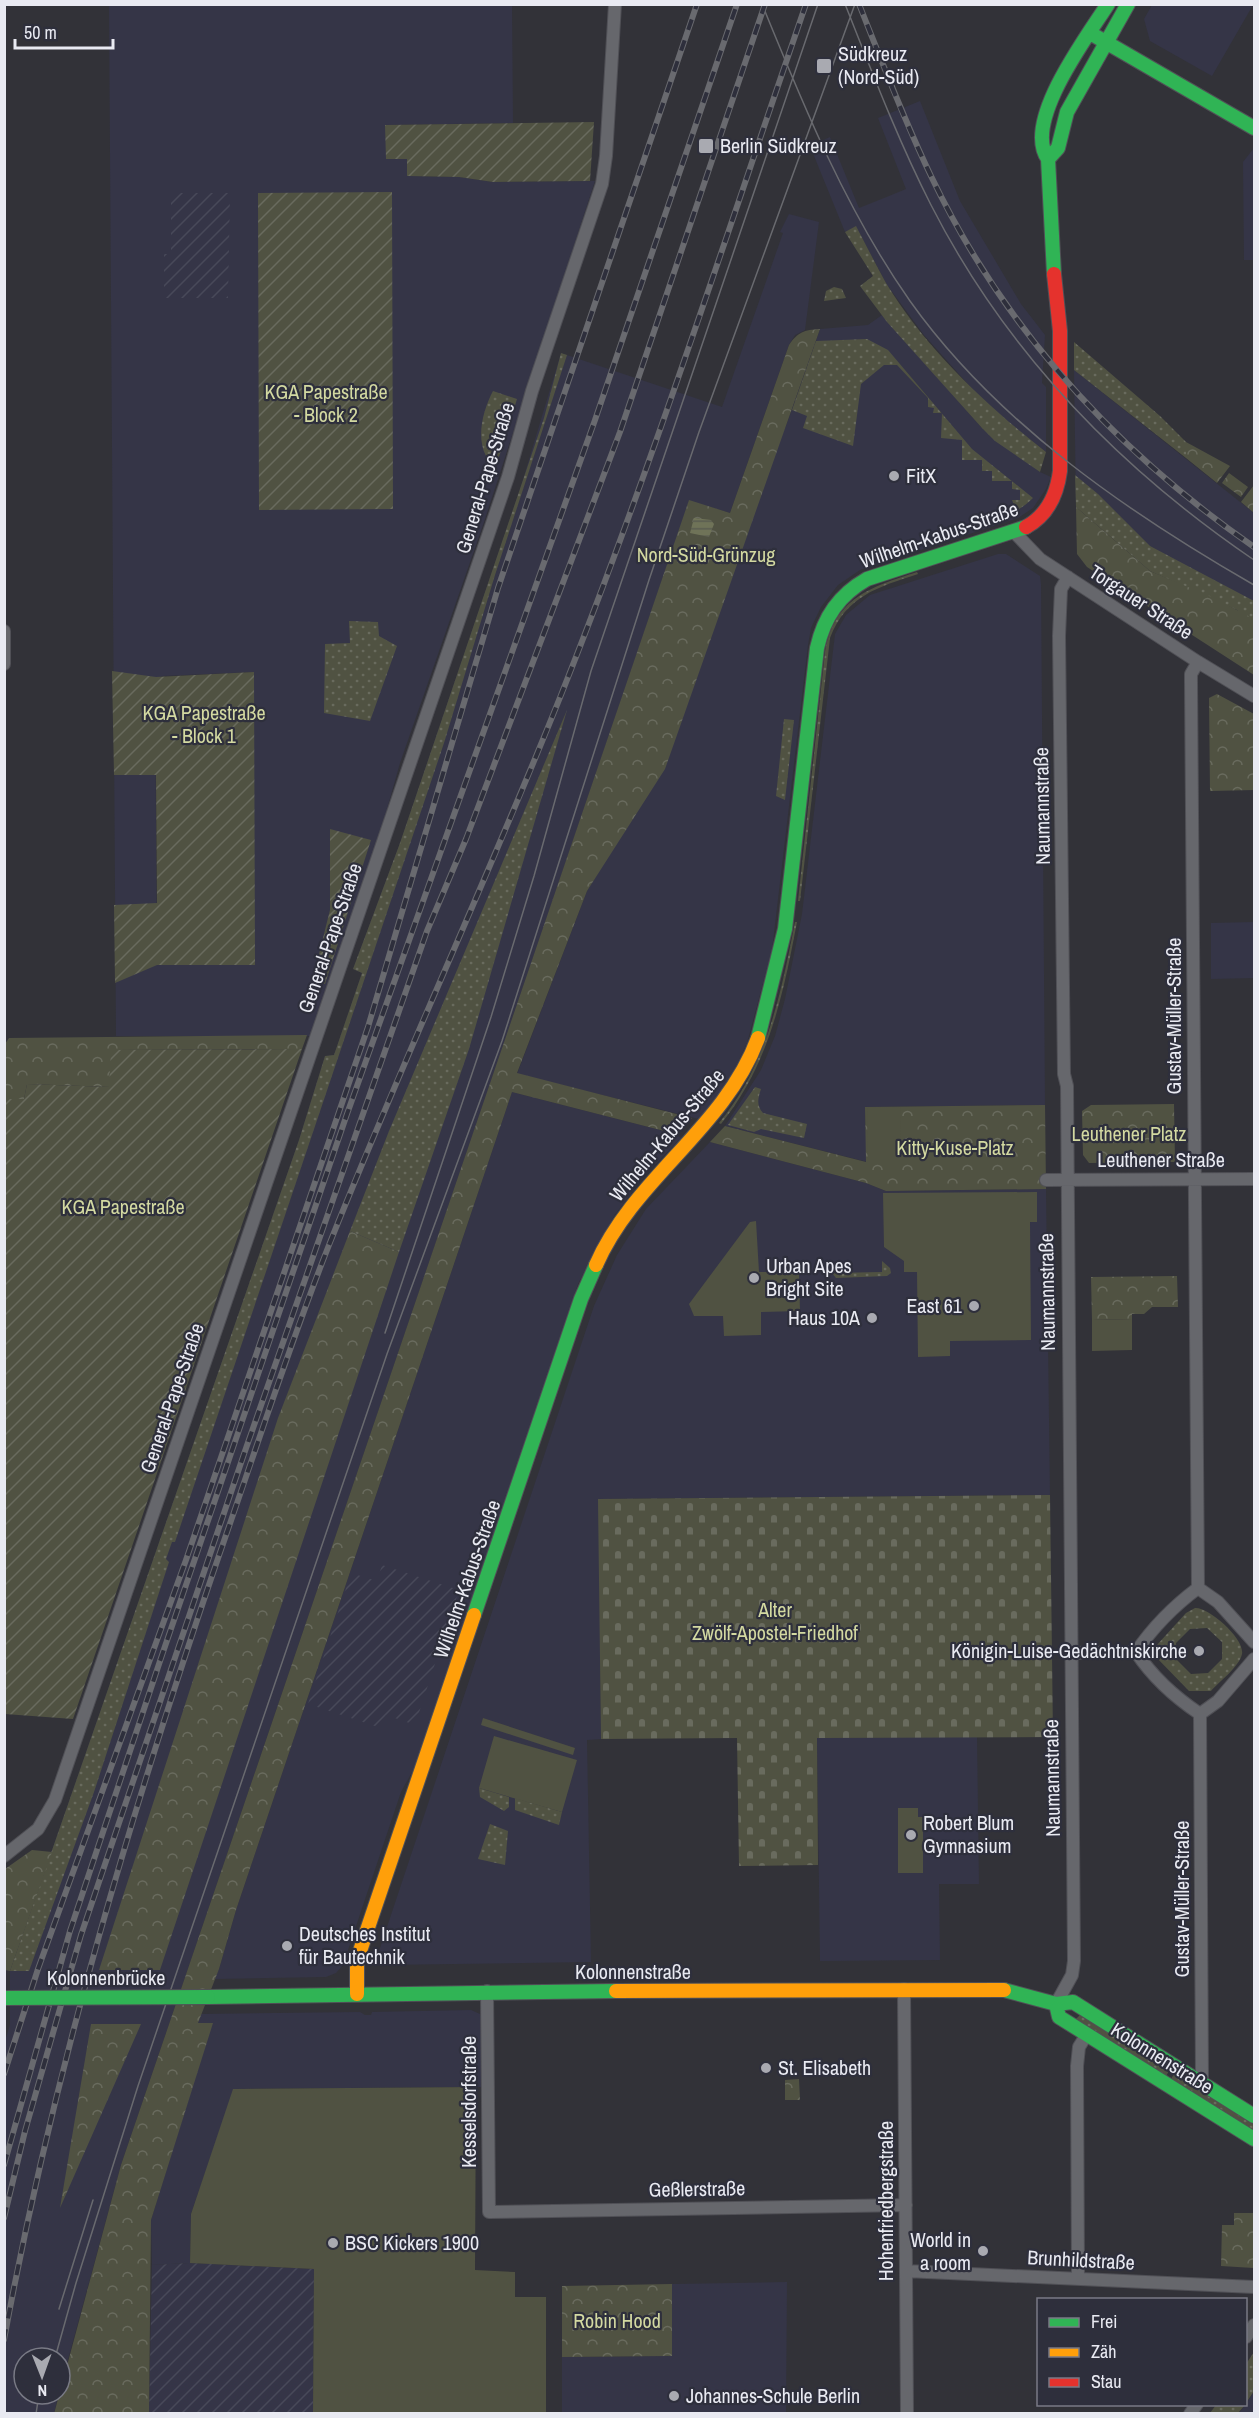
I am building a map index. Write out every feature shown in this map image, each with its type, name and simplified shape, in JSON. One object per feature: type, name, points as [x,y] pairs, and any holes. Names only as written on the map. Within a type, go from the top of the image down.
[{"type":"street","name":"General-Pape-Straße","points":[[4,1856],[24,1843],[38,1829],[55,1800],[508,477],[532,391],[602,184],[607,147],[615,4]]},
{"type":"street","name":"Wilhelm-Kabus-Straße","points":[[357,1994],[357,1962],[360,1951],[590,1276],[604,1247],[629,1209],[654,1178],[710,1121],[733,1091],[758,1040],[777,969],[788,907],[817,648],[822,627],[837,600],[863,580],[1014,532],[1033,523],[1050,505],[1057,492],[1060,471],[1060,331],[1052,254],[1048,159],[1041,147],[1045,117],[1052,98],[1108,4]]},
{"type":"street","points":[[1048,159],[1058,148],[1067,112],[1128,4]]},
{"type":"street","points":[[1090,33],[1254,129]]},
{"type":"street","name":"Torgauer Straße","points":[[1014,532],[1040,559],[1254,696]]},
{"type":"street","name":"Naumannstraße","points":[[1056,2004],[1072,1976],[1074,1961],[1067,1180],[1059,636],[1061,589],[1068,577]]},
{"type":"street","points":[[4,631],[5,664]]},
{"type":"street","name":"Gustav-Müller-Straße","points":[[1198,662],[1191,674],[1198,1588]]},
{"type":"street","name":"Leuthener Straße","points":[[1046,1180],[1254,1179]]},
{"type":"street","points":[[1136,1652],[1179,1602],[1198,1588],[1218,1602],[1248,1632],[1254,1642]]},
{"type":"street","points":[[1071,1653],[1136,1652],[1182,1702],[1200,1714],[1218,1701],[1254,1659]]},
{"type":"street","name":"Gustav-Müller-Straße","points":[[1200,1714],[1202,2083]]},
{"type":"street","name":"Hohenfriedbergstraße","points":[[904,1989],[907,2414]]},
{"type":"street","name":"Kolonnenstraße","points":[[208,1997],[487,1991],[1000,1989],[1021,1992],[1056,2004],[1073,2002],[1254,2116]]},
{"type":"street","name":"Kesselsdorfstraße","points":[[487,1991],[489,2212]]},
{"type":"street","name":"Kolonnenbrücke","points":[[4,1998],[208,1997]]},
{"type":"street","name":"Kolonnenstraße","points":[[1056,2004],[1059,2018],[1254,2139]]},
{"type":"street","points":[[1078,2279],[1077,2066],[1080,2047],[1088,2034]]},
{"type":"street","name":"Geßlerstraße","points":[[489,2212],[906,2205]]},
{"type":"street","name":"Brunhildstraße","points":[[906,2271],[1254,2288]]},
{"type":"shaded area","points":[[109,5],[512,5],[513,123],[386,125],[386,159],[407,159],[407,176],[459,177],[493,182],[595,181],[483,525],[400,763],[378,841],[311,1036],[116,1036]],"holes":[[[254,672],[254,833],[157,965],[155,681],[162,676]]]},
{"type":"shaded area","points":[[1152,5],[1253,5],[1212,76],[1150,41],[1144,19]]},
{"type":"shaded area","points":[[920,101],[960,201],[1021,304],[1045,335],[1042,383],[1046,387],[1046,452],[1005,420],[974,391],[924,335],[887,285],[856,227],[845,232],[810,146],[830,137],[859,208],[889,196],[906,189],[878,118]]},
{"type":"shaded area","points":[[1254,148],[1254,260],[1244,260],[1243,162]]},
{"type":"shaded area","points":[[171,193],[230,193],[228,298],[164,298],[164,254],[171,254]]},
{"type":"shaded area","points":[[789,214],[819,222],[805,330],[795,335],[789,345],[730,513],[689,501],[121,2165],[72,2346],[12,2346],[12,2406],[56,2406],[54,2413],[5,2414],[4,2044],[10,2025],[10,1971],[299,1140],[325,1056],[334,1055],[362,973],[353,969],[400,843],[521,486],[561,353],[722,407],[783,233],[780,232]]},
{"type":"shaded area","points":[[882,315],[982,428],[1040,472],[1051,477],[1046,489],[1033,508],[1018,518],[860,570],[838,585],[821,607],[811,628],[808,645],[772,950],[747,1043],[730,1079],[699,1119],[517,1074],[587,891],[602,866],[787,423],[820,329],[868,325]]},
{"type":"shaded area","points":[[1074,370],[1254,513],[1254,619],[1214,598],[1076,507]]},
{"type":"shaded area","points":[[694,518],[711,520],[714,524],[709,537],[690,533]]},
{"type":"shaded area","points":[[998,554],[1006,554],[1040,576],[1041,584],[1045,1105],[865,1107],[867,1162],[725,1126],[761,1070],[775,1036],[785,999],[802,914],[835,634],[846,615],[870,595]]},
{"type":"shaded area","points":[[1254,922],[1254,978],[1211,979],[1211,923]]},
{"type":"shaded area","points":[[512,1092],[676,1134],[681,1138],[645,1175],[614,1216],[578,1284],[417,1763],[401,1792],[343,1965],[336,1973],[326,1977],[214,1979],[219,1969],[236,1910]]},
{"type":"shaded area","points":[[710,1142],[866,1183],[886,1191],[1046,1189],[1050,1495],[599,1499],[601,1739],[587,1740],[591,1962],[380,1965],[376,1960],[594,1306],[617,1255],[646,1209]]},
{"type":"shaded area","points":[[382,1565],[459,1590],[415,1725],[386,1715],[381,1728],[308,1704],[351,1573],[377,1581]]},
{"type":"shaded area","points":[[977,1736],[979,1884],[939,1884],[940,1960],[820,1961],[817,1738]]},
{"type":"shaded area","points":[[471,2010],[480,2014],[482,2019],[481,2087],[234,2089],[191,2214],[190,2263],[152,2265],[151,2220],[212,2023],[198,2023],[201,2014],[360,2012],[371,2015],[372,2012]]},
{"type":"shaded area","points":[[190,2263],[314,2269],[313,2413],[149,2414],[152,2265]]},
{"type":"shaded area","points":[[787,2282],[786,2413],[562,2413],[562,2357],[671,2356],[672,2284]]},
{"type":"shaded area","points":[[1254,2391],[1254,2413],[1238,2414],[1247,2406]]},
{"type":"green space","points":[[594,122],[590,181],[493,182],[459,177],[407,176],[407,159],[386,159],[385,125]]},
{"type":"green space","name":"KGA Papestraße - Block 2","points":[[392,192],[393,509],[259,510],[258,193]]},
{"type":"green space","points":[[856,226],[886,283],[919,331],[958,375],[1046,452],[1040,472],[995,441],[982,428],[887,322],[860,286],[873,276],[845,232]]},
{"type":"green space","points":[[834,287],[842,289],[846,298],[824,301],[826,291]]},
{"type":"green space","name":"Nord-Süd-Grünzug","points":[[820,329],[665,769],[587,891],[517,1073],[692,1118],[676,1134],[512,1092],[236,1910],[219,1969],[198,2023],[213,2023],[151,2220],[149,2413],[54,2414],[56,2406],[72,2406],[72,2347],[121,2165],[689,500],[730,513],[789,345],[802,332]]},
{"type":"green space","points":[[867,339],[888,350],[941,413],[933,413],[934,408],[928,407],[928,398],[897,365],[884,365],[861,384],[853,446],[803,428],[807,416],[792,410],[816,341]]},
{"type":"green space","points":[[1074,342],[1160,416],[1186,442],[1186,458],[1074,370]]},
{"type":"green space","points":[[561,353],[567,355],[495,575],[444,743],[175,1542],[172,1542],[166,1559],[169,1562],[94,1792],[29,1971],[10,1971],[299,1140],[325,1056],[334,1055],[362,973],[353,969],[400,843],[544,418]]},
{"type":"green space","points":[[493,391],[517,399],[498,460],[486,456],[481,440],[486,406]]},
{"type":"green space","points":[[942,414],[972,449],[1012,481],[992,481],[992,471],[982,471],[982,460],[962,460],[962,440],[941,438]]},
{"type":"green space","points":[[1186,442],[1230,466],[1217,483],[1186,458]]},
{"type":"green space","points":[[1229,473],[1248,487],[1241,497],[1222,483]]},
{"type":"green space","points":[[1075,475],[1098,494],[1150,546],[1254,601],[1254,626],[1237,610],[1150,571],[1076,507]]},
{"type":"green space","points":[[1012,481],[1033,498],[1016,511],[1012,500],[1020,500],[1020,490],[1012,489]]},
{"type":"green space","points":[[1254,485],[1254,513],[1241,502]]},
{"type":"green space","points":[[1076,507],[1150,571],[1214,598],[1254,619],[1254,675],[1087,567],[1077,554]]},
{"type":"green space","points":[[1015,511],[998,520],[971,529],[930,539]]},
{"type":"green space","points":[[917,572],[918,574],[877,589],[854,603],[845,612],[830,638],[800,901],[798,901],[825,652],[830,634],[837,619],[857,597],[884,583]]},
{"type":"green space","points":[[349,621],[378,622],[379,636],[397,646],[370,721],[324,713],[325,644],[350,643]]},
{"type":"green space","name":"KGA Papestraße - Block 1","points":[[112,671],[156,677],[254,672],[255,965],[157,965],[115,983],[114,905],[157,903],[156,775],[114,775]]},
{"type":"green space","points":[[1217,694],[1254,714],[1254,790],[1210,791],[1209,698]]},
{"type":"green space","points":[[567,710],[469,1049],[399,1252],[350,1231],[389,1131]]},
{"type":"green space","points":[[784,719],[794,720],[785,800],[776,796]]},
{"type":"green space","points":[[330,829],[371,840],[325,984],[312,982],[330,910]]},
{"type":"green space","points":[[795,922],[797,922],[786,976],[772,1028],[751,1078],[721,1124],[719,1123],[749,1077],[770,1028]]},
{"type":"green space","points":[[307,1035],[302,1049],[112,1050],[110,1087],[27,1084],[24,1099],[5,1099],[5,1044],[9,1038]]},
{"type":"green space","name":"KGA Papestraße","points":[[302,1049],[73,1719],[5,1714],[5,1099],[24,1099],[27,1084],[109,1087],[111,1050]]},
{"type":"green space","points":[[755,1087],[761,1089],[758,1101],[763,1113],[807,1124],[804,1138],[761,1129],[754,1132],[728,1125]]},
{"type":"green space","name":"Leuthener Platz","points":[[1174,1104],[1175,1162],[1089,1163],[1083,1155],[1082,1111],[1091,1105]]},
{"type":"green space","name":"Kitty-Kuse-Platz","points":[[1045,1105],[1046,1189],[886,1191],[866,1183],[710,1142],[725,1126],[866,1162],[865,1107]]},
{"type":"green space","points":[[900,1107],[901,1158],[868,1158],[867,1108]]},
{"type":"green space","name":"East 61","points":[[1037,1192],[1037,1222],[1030,1222],[1031,1340],[950,1341],[950,1356],[918,1357],[917,1272],[904,1272],[904,1261],[884,1247],[883,1193]]},
{"type":"green space","name":"Urban Apes Bright Site","points":[[756,1221],[759,1272],[799,1272],[800,1311],[761,1312],[761,1335],[724,1336],[723,1316],[694,1316],[689,1304],[750,1222]]},
{"type":"green space","points":[[350,1231],[399,1252],[160,1970],[99,1970],[278,1418]]},
{"type":"green space","points":[[882,1261],[890,1268],[891,1273],[887,1276],[836,1278],[832,1273],[882,1272]]},
{"type":"green space","points":[[1177,1276],[1178,1307],[1152,1307],[1144,1314],[1132,1314],[1132,1319],[1092,1320],[1091,1277]]},
{"type":"green space","points":[[1132,1319],[1132,1350],[1092,1351],[1092,1320]]},
{"type":"green space","name":"Alter Zwölf-Apostel-Friedhof","points":[[1050,1495],[1053,1737],[817,1738],[818,1865],[739,1866],[737,1738],[601,1739],[598,1499]]},
{"type":"green space","points":[[1195,1608],[1217,1618],[1238,1640],[1241,1648],[1242,1654],[1237,1664],[1211,1691],[1189,1691],[1155,1656],[1156,1646],[1186,1613]],"holes":[[[1207,1628],[1222,1642],[1222,1659],[1208,1673],[1191,1674],[1177,1660],[1176,1643],[1190,1629]]]},
{"type":"green space","points":[[483,1718],[575,1748],[573,1755],[481,1725]]},
{"type":"green space","points":[[494,1736],[577,1760],[562,1812],[479,1788]]},
{"type":"green space","points":[[479,1788],[509,1797],[509,1807],[504,1811],[480,1797]]},
{"type":"green space","points":[[515,1798],[562,1812],[559,1825],[515,1810]]},
{"type":"green space","name":"Robert Blum Gymnasium","points":[[898,1808],[918,1808],[918,1817],[923,1817],[923,1873],[898,1873]]},
{"type":"green space","points":[[490,1824],[508,1831],[505,1865],[478,1859]]},
{"type":"green space","points":[[32,1850],[52,1852],[10,1971],[5,1970],[5,1869]]},
{"type":"green space","points":[[1080,2015],[1169,2071],[1166,2076],[1076,2019]]},
{"type":"green space","points":[[91,2024],[141,2024],[60,2208]]},
{"type":"green space","points":[[1174,2074],[1254,2125],[1254,2131],[1171,2079]]},
{"type":"green space","points":[[799,2079],[800,2100],[785,2100],[785,2080]]},
{"type":"green space","name":"BSC Kickers 1900","points":[[476,2087],[475,2270],[515,2272],[515,2297],[546,2297],[546,2413],[313,2413],[314,2269],[190,2263],[191,2214],[233,2089]]},
{"type":"green space","points":[[1234,2213],[1254,2213],[1254,2268],[1221,2266],[1222,2225],[1234,2225]]},
{"type":"green space","name":"Robin Hood","points":[[672,2284],[672,2356],[562,2357],[562,2286]]},
{"type":"green space","points":[[1254,2352],[1254,2391],[1247,2402],[1247,2362]]},
{"type":"green space","points":[[1215,2406],[1244,2406],[1238,2413],[1210,2413]]},
{"type":"tram line","points":[[762,4],[810,119],[846,194],[887,266],[910,301],[944,345],[1023,425],[1067,461],[1159,527],[1254,585]]},
{"type":"tram line","points":[[385,1333],[491,1017],[534,876],[591,671],[818,4]]},
{"type":"tram line","points":[[845,4],[907,156],[961,259],[994,310],[1070,403],[1112,446],[1204,524],[1254,560]]},
{"type":"tram line","points":[[58,2346],[138,2086],[387,1354],[502,1041],[649,580],[699,432],[855,4]]},
{"type":"tram line","points":[[59,2309],[93,2200]]},
{"type":"tram line","points":[[36,2414],[37,2406]]},
{"type":"railway","points":[[4,2074],[38,1969],[186,1560],[368,1027],[498,588],[697,4]]},
{"type":"railway","points":[[4,2165],[70,1931],[160,1661],[347,1114],[595,420],[737,4]]},
{"type":"railway","points":[[4,2218],[25,2131],[81,1935],[244,1454],[427,931],[466,839],[620,432],[765,4]]},
{"type":"railway","points":[[4,2340],[47,2136],[100,1934],[160,1735],[263,1428],[329,1245],[533,764],[594,610],[687,352],[806,4]]},
{"type":"railway","points":[[859,4],[902,112],[931,176],[960,232],[993,285],[1029,335],[1068,383],[1110,428],[1203,510],[1254,547]]},
{"type":"traffic: fast","points":[[1054,274],[1048,159],[1042,143],[1043,124],[1060,80],[1108,4]]},
{"type":"traffic: fast","points":[[1048,159],[1058,148],[1067,112],[1128,4]]},
{"type":"traffic: fast","points":[[1090,33],[1254,128]]},
{"type":"traffic: fast","points":[[758,1038],[785,929],[817,648],[824,626],[834,608],[848,592],[867,579],[1026,527]]},
{"type":"traffic: fast","points":[[474,1615],[581,1299],[596,1265]]},
{"type":"traffic: fast","points":[[1004,1990],[1056,2004],[1073,2002],[1254,2116]]},
{"type":"traffic: fast","points":[[208,1997],[616,1991]]},
{"type":"traffic: fast","points":[[4,1998],[208,1997]]},
{"type":"traffic: fast","points":[[1056,2004],[1059,2017],[1254,2139]]},
{"type":"traffic: slow","points":[[596,1265],[613,1234],[633,1205],[724,1099],[743,1070],[758,1038]]},
{"type":"traffic: slow","points":[[357,1994],[357,1962],[360,1951],[474,1615]]},
{"type":"traffic: slow","points":[[616,1991],[1004,1990]]},
{"type":"traffic: jam","points":[[1026,527],[1046,510],[1057,488],[1060,471],[1060,331],[1054,274]]},
{"type":"place","name":"Südkreuz (Nord-Süd)","points":[[824,66]]},
{"type":"place","name":"Berlin Südkreuz","points":[[706,146]]},
{"type":"place","name":"FitX","points":[[894,476]]},
{"type":"place","name":"Urban Apes Bright Site","points":[[754,1278]]},
{"type":"place","name":"East 61","points":[[974,1306]]},
{"type":"place","name":"Haus 10A","points":[[872,1318]]},
{"type":"place","name":"Königin-Luise-Gedächtniskirche","points":[[1199,1651]]},
{"type":"place","name":"Robert Blum Gymnasium","points":[[911,1835]]},
{"type":"place","name":"Deutsches Institut für Bautechnik","points":[[287,1946]]},
{"type":"place","name":"St. Elisabeth","points":[[766,2068]]},
{"type":"place","name":"BSC Kickers 1900","points":[[333,2243]]},
{"type":"place","name":"World in a room","points":[[983,2251]]},
{"type":"place","name":"Johannes-Schule Berlin","points":[[674,2396]]}]
